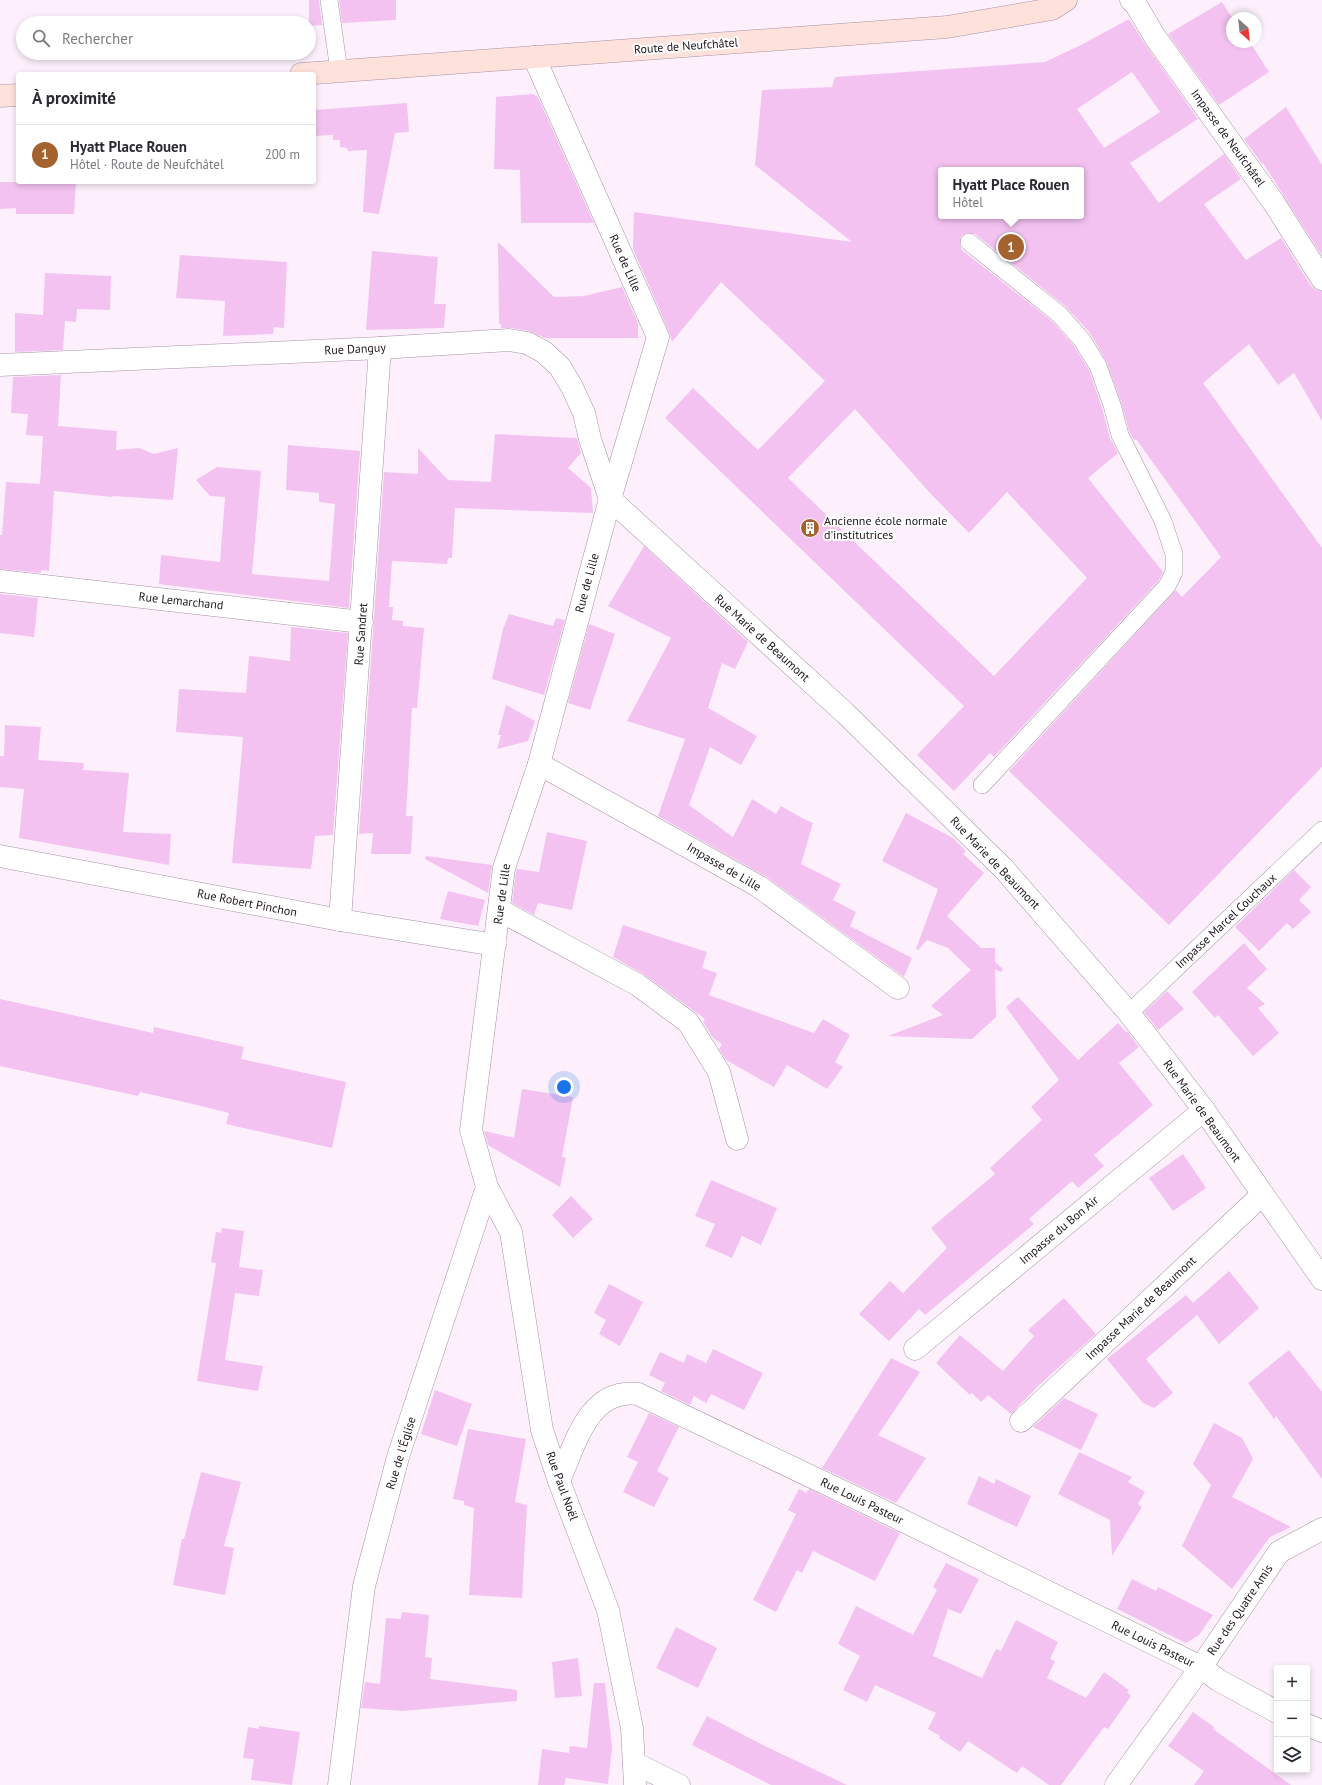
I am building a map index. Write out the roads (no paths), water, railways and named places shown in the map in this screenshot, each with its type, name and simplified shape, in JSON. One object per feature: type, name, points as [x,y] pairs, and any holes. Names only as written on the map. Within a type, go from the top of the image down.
[{"type":"main road","name":"Route de Neufchâtel","points":[[316,73],[947,27],[1052,9],[1066,0]]},
{"type":"main road","points":[[0,96],[16,95]]},
{"type":"street","name":"Impasse de Neufchâtel","points":[[1131,0],[1136,5],[1156,37],[1274,203],[1322,279]]},
{"type":"street","name":"Rue de Lille","points":[[487,1187],[471,1130],[504,868],[539,764],[610,499],[658,337],[534,57]]},
{"type":"street","name":"Rue Danguy","points":[[0,365],[380,348],[509,340],[526,342],[544,352],[560,367],[572,387],[584,413],[590,439],[610,499]]},
{"type":"street","name":"Rue Sandret","points":[[340,920],[380,348]]},
{"type":"street","name":"Rue Marie de Beaumont","points":[[610,499],[845,713],[1004,869],[1129,1013],[1204,1110],[1322,1279]]},
{"type":"street","name":"Rue Lemarchand","points":[[0,581],[362,622]]},
{"type":"street","name":"Impasse de Lille","points":[[539,764],[758,886],[898,988]]},
{"type":"street","name":"Rue Robert Pinchon","points":[[0,856],[340,920],[495,945]]},
{"type":"street","points":[[499,910],[638,985],[688,1022],[719,1072],[737,1139]]},
{"type":"street","name":"Impasse du Bon Air","points":[[914,1349],[1204,1110]]},
{"type":"street","name":"Rue Paul Noël","points":[[487,1187],[511,1232],[542,1430],[559,1481],[608,1610],[632,1728],[635,1785]]},
{"type":"street","name":"Rue de l'Église","points":[[339,1785],[364,1586],[398,1457],[487,1187]]},
{"type":"street","name":"Impasse Marie de Beaumont","points":[[1021,1420],[1262,1195]]},
{"type":"street","name":"Rue Louis Pasteur","points":[[559,1481],[584,1423],[592,1411],[602,1402],[614,1396],[628,1393],[638,1394],[877,1508],[1201,1667],[1218,1680],[1274,1710]]},
{"type":"street","name":"Rue des Quatre Amis","points":[[1116,1785],[1201,1667],[1279,1552],[1322,1529]]},
{"type":"street","points":[[1310,1726],[1322,1731]]},
{"type":"street","points":[[634,1763],[679,1785]]},
{"type":"lane","points":[[329,0],[339,71]]},
{"type":"lane","points":[[969,242],[1059,314],[1082,340],[1094,359],[1112,405],[1120,435],[1163,522],[1174,554],[1174,572],[1167,586],[982,785]]},
{"type":"lane","name":"Impasse Marcel Couchaux","points":[[1129,1013],[1322,830]]},
{"type":"place","name":"Hyatt Place Rouen","points":[[1011,247]]},
{"type":"place","name":"Ancienne école normale d'institutrices","points":[[810,528]]}]
